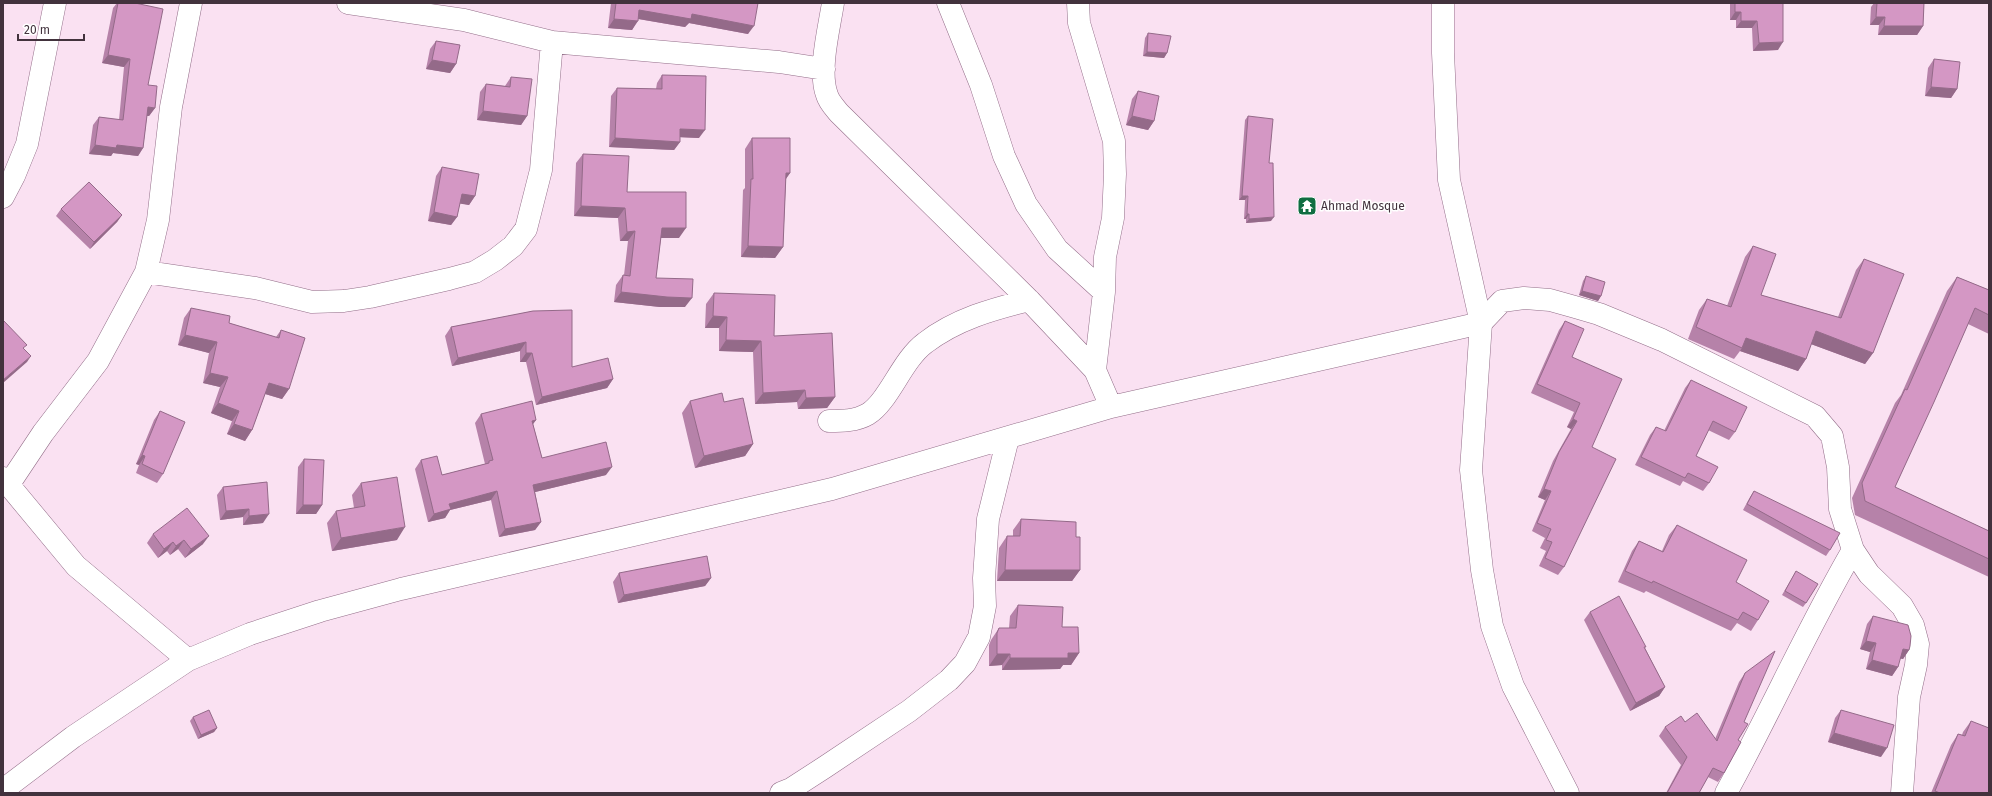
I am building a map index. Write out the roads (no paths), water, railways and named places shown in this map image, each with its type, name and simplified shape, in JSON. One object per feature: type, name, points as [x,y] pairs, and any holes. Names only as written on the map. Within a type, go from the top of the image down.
[{"type":"main road","points":[[3,197],[14,176],[27,144],[55,3]]},
{"type":"main road","points":[[188,660],[76,566],[6,481],[98,361],[146,272],[158,220],[171,106],[191,3]]},
{"type":"main road","points":[[348,3],[464,20],[552,42],[779,62],[824,69]]},
{"type":"main road","points":[[833,3],[824,69],[824,82],[827,96],[839,113],[1029,300],[1094,370],[1111,407]]},
{"type":"main road","points":[[948,3],[981,85],[1004,156],[1026,204],[1057,249],[1104,292]]},
{"type":"main road","points":[[1067,3],[1078,13],[1114,141],[1116,174],[1113,218],[1105,257],[1104,292],[1094,370]]},
{"type":"main road","points":[[1443,3],[1443,53],[1449,180],[1481,323],[1471,470],[1482,570],[1492,626],[1513,686],[1568,793]]},
{"type":"main road","points":[[146,272],[255,288],[312,302],[344,301],[370,297],[475,272],[495,260],[513,246],[526,229],[541,170],[552,42]]},
{"type":"main road","points":[[3,790],[73,737],[188,660],[250,634],[320,611],[401,588],[832,489],[1111,407],[1481,323],[1502,301],[1524,298],[1550,300],[1599,314],[1662,340],[1815,416],[1832,436],[1838,467],[1840,509],[1854,550],[1869,574],[1902,606],[1913,625],[1918,644],[1916,665],[1909,697],[1902,793]]},
{"type":"main road","points":[[829,421],[847,421],[868,413],[879,404],[914,354],[934,336],[963,320],[991,310],[1029,300]]},
{"type":"main road","points":[[781,793],[791,789],[909,711],[949,680],[965,663],[979,637],[985,606],[984,578],[988,519],[1008,438]]},
{"type":"main road","points":[[1726,793],[1762,726],[1820,611],[1854,550]]},
{"type":"place","name":"Ahmad Mosque","points":[[1307,206]]}]
